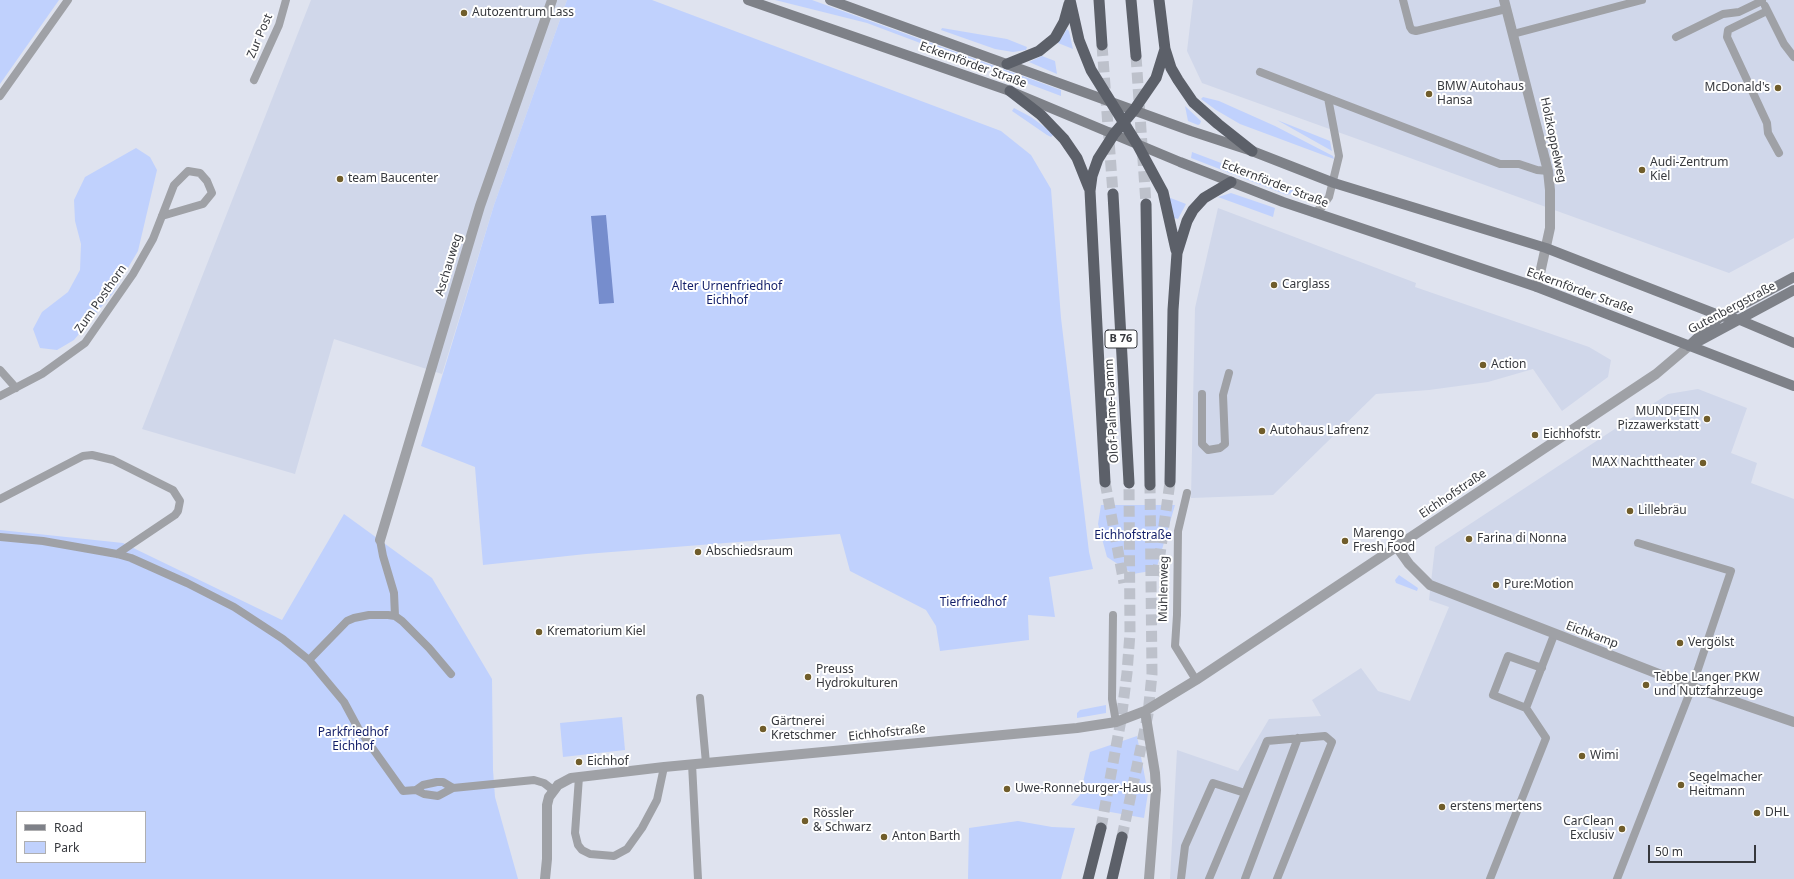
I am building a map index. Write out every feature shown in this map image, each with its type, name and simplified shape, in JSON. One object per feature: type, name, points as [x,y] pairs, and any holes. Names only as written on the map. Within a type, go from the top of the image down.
[{"type":"highway","points":[[1099,0],[1102,45]]},
{"type":"highway","points":[[1131,0],[1136,56]]},
{"type":"highway","points":[[1159,0],[1164,49],[1171,68],[1178,80],[1193,102],[1252,151]]},
{"type":"highway","points":[[1007,64],[1039,52],[1055,38],[1064,22],[1070,1]]},
{"type":"highway","points":[[1070,1],[1076,29],[1088,64],[1137,144],[1163,192],[1177,253]]},
{"type":"highway","points":[[1105,482],[1090,191],[1094,166],[1114,134],[1134,110],[1156,78],[1164,49]]},
{"type":"highway","points":[[1010,91],[1040,115],[1064,139],[1077,158],[1090,191]]},
{"type":"highway","points":[[1170,482],[1173,310],[1177,253],[1187,221],[1193,210],[1204,198],[1231,182]]},
{"type":"highway","name":"Olof-Palme-Damm","points":[[1112,194],[1129,483]]},
{"type":"highway","name":"B 76","points":[[1146,204],[1150,485]]},
{"type":"highway","points":[[1088,879],[1101,828]]},
{"type":"highway","points":[[1112,879],[1122,837]]},
{"type":"main road","name":"Eckernförder Straße","points":[[748,0],[1010,91],[1231,182],[1314,213],[1537,288],[1794,386]]},
{"type":"main road","name":"Eckernförder Straße","points":[[830,0],[1110,102],[1252,151],[1334,183],[1546,248],[1721,316],[1740,320],[1794,343]]},
{"type":"main road","name":"Gutenbergstraße","points":[[1689,346],[1721,316],[1794,276]]},
{"type":"main road","name":"Gutenbergstraße","points":[[1689,346],[1794,290]]},
{"type":"street","name":"Aschauweg","points":[[380,540],[480,206],[552,0]]},
{"type":"street","name":"Holzkoppelweg","points":[[1505,4],[1548,171],[1550,228],[1537,288]]},
{"type":"street","name":"Eichhofstraße","points":[[553,790],[564,781],[579,777],[692,764],[1078,728],[1116,722],[1145,711],[1196,680],[1656,374],[1689,346]]},
{"type":"street","name":"Eichkamp","points":[[1397,547],[1409,564],[1430,585],[1692,687],[1794,722]]},
{"type":"street","points":[[1145,711],[1155,773],[1156,790],[1149,879]]},
{"type":"street","points":[[545,879],[547,859],[547,805],[553,790]]},
{"type":"lane","points":[[0,96],[68,0]]},
{"type":"lane","name":"Zur Post","points":[[254,80],[279,25],[286,0]]},
{"type":"lane","points":[[1403,0],[1412,30],[1505,4]]},
{"type":"lane","points":[[1513,34],[1642,0]]},
{"type":"lane","points":[[1676,38],[1723,14],[1739,12],[1762,1],[1784,44],[1794,58]]},
{"type":"lane","points":[[1767,11],[1728,30],[1727,37],[1767,123],[1768,132],[1779,153]]},
{"type":"lane","points":[[1260,72],[1500,164],[1519,164],[1537,170],[1548,171]]},
{"type":"lane","points":[[1314,213],[1322,207],[1330,196],[1339,156],[1328,98]]},
{"type":"lane","name":"Zum Posthorn","points":[[0,396],[42,374],[85,343],[133,274],[153,239],[174,185],[188,171],[200,174],[207,181],[212,193],[203,204],[162,216]]},
{"type":"lane","points":[[0,370],[16,388]]},
{"type":"lane","points":[[1202,394],[1202,444],[1208,450],[1220,448],[1225,444],[1223,396],[1228,373]]},
{"type":"lane","points":[[0,499],[83,456],[92,455],[113,460],[173,490],[180,501],[178,511],[175,515],[116,554]]},
{"type":"lane","name":"Mühlenweg","points":[[1186,493],[1178,531],[1175,646],[1196,680]]},
{"type":"lane","points":[[0,536],[43,540],[131,558],[187,583],[234,607],[283,639],[309,660],[344,702],[358,728],[404,791],[416,790],[423,785],[437,782],[443,782],[453,788]]},
{"type":"lane","points":[[380,540],[394,593],[395,616]]},
{"type":"lane","points":[[1617,879],[1692,687],[1731,571],[1638,543]]},
{"type":"lane","points":[[309,660],[336,631],[354,618],[369,615],[395,616],[429,648],[450,674]]},
{"type":"lane","points":[[1113,615],[1112,699],[1116,722]]},
{"type":"lane","points":[[1526,708],[1554,634]]},
{"type":"lane","points":[[1490,879],[1546,738],[1526,708],[1493,695],[1508,656],[1542,668]]},
{"type":"lane","points":[[700,698],[706,763]]},
{"type":"lane","points":[[1210,879],[1267,741],[1325,736],[1332,742],[1277,879]]},
{"type":"lane","points":[[1245,879],[1298,738]]},
{"type":"lane","points":[[692,764],[698,879]]},
{"type":"lane","points":[[579,777],[575,833],[578,845],[582,850],[590,854],[614,856],[627,849],[642,828],[657,800],[664,767]]},
{"type":"lane","points":[[416,790],[432,796],[445,794],[453,788],[534,780],[544,783],[553,790]]},
{"type":"lane","points":[[1181,879],[1185,846],[1213,783],[1245,793]]},
{"type":"shaded area","points":[[311,0],[567,0],[494,205],[442,374],[334,339],[295,474],[142,429]]},
{"type":"shaded area","points":[[1193,0],[1794,0],[1794,238],[1729,273],[1202,83],[1187,51]]},
{"type":"shaded area","points":[[1218,208],[1416,283],[1415,287],[1589,347],[1611,360],[1608,377],[1562,411],[1533,369],[1488,382],[1429,390],[1376,394],[1273,495],[1191,498],[1195,308]]},
{"type":"shaded area","points":[[606,215],[614,303],[599,304],[591,216]]},
{"type":"shaded area","points":[[1698,389],[1747,408],[1731,453],[1757,463],[1751,483],[1794,499],[1794,879],[1170,879],[1177,750],[1238,771],[1269,719],[1321,716],[1312,700],[1361,668],[1378,691],[1410,701],[1449,607],[1429,600],[1435,547],[1668,394]]},
{"type":"green space","points":[[0,0],[59,0],[0,84]]},
{"type":"green space","name":"Alter Urnenfriedhof Eichhof","points":[[567,0],[652,0],[1001,131],[1031,155],[1051,189],[1061,318],[1089,552],[1093,569],[1049,577],[1055,617],[1028,615],[1029,640],[940,651],[936,626],[926,610],[850,571],[840,534],[586,554],[483,565],[475,467],[421,446],[494,205]]},
{"type":"green space","points":[[775,0],[812,0],[1061,90],[1061,96],[867,23]]},
{"type":"green space","points":[[942,28],[1007,39],[1027,47],[1026,50],[1013,52],[995,49],[941,30]]},
{"type":"green space","points":[[1067,29],[1069,31],[1073,49],[1058,43]]},
{"type":"green space","points":[[1042,56],[1055,61],[1057,74],[1029,62]]},
{"type":"green space","points":[[1203,97],[1219,101],[1275,126],[1333,156],[1334,159],[1240,124],[1216,110],[1201,99]]},
{"type":"green space","points":[[1185,106],[1201,121],[1200,124],[1198,125],[1188,121]]},
{"type":"green space","points":[[1014,108],[1031,117],[1054,134],[1051,137],[1047,135],[1012,111]]},
{"type":"green space","points":[[1277,120],[1330,141],[1332,151]]},
{"type":"green space","points":[[136,148],[150,157],[157,170],[138,251],[113,293],[74,340],[57,350],[40,348],[33,329],[42,312],[68,292],[80,270],[81,244],[75,221],[74,200],[85,177]]},
{"type":"green space","points":[[1192,152],[1295,191],[1287,195],[1191,158]]},
{"type":"green space","points":[[1231,193],[1275,208],[1273,217],[1218,197]]},
{"type":"green space","points":[[1168,197],[1186,204],[1178,219],[1174,218]]},
{"type":"green space","name":"Eichhofstraße","points":[[1101,505],[1175,505],[1156,570],[1133,574],[1107,557],[1098,524]]},
{"type":"green space","name":"Parkfriedhof Eichhof","points":[[344,514],[432,578],[492,679],[493,770],[495,797],[518,879],[0,879],[0,530],[123,543],[282,620]]},
{"type":"green space","points":[[1399,575],[1418,588],[1417,591],[1396,583],[1395,580]]},
{"type":"green space","points":[[1106,705],[1106,713],[1077,718],[1077,713],[1080,710]]},
{"type":"green space","points":[[622,717],[625,750],[563,757],[560,723]]},
{"type":"green space","points":[[1137,736],[1148,793],[1144,818],[1071,805],[1080,795],[1090,752]]},
{"type":"green space","points":[[1018,821],[1052,827],[1075,828],[1061,879],[968,879],[969,828]]},
{"type":"tunnel","points":[[1102,45],[1113,194]]},
{"type":"tunnel","points":[[1136,56],[1146,204]]},
{"type":"tunnel","points":[[1105,482],[1124,583]]},
{"type":"tunnel","points":[[1157,576],[1170,482]]},
{"type":"tunnel","points":[[1101,828],[1121,720],[1127,673],[1130,633],[1129,483]]},
{"type":"tunnel","points":[[1122,837],[1148,714],[1152,674],[1150,485]]},
{"type":"place","name":"Autozentrum Lass","points":[[464,13]]},
{"type":"place","name":"McDonald's","points":[[1778,88]]},
{"type":"place","name":"BMW Autohaus Hansa","points":[[1429,94]]},
{"type":"place","name":"Audi-Zentrum Kiel","points":[[1642,170]]},
{"type":"place","name":"team Baucenter","points":[[340,179]]},
{"type":"place","name":"Carglass","points":[[1274,285]]},
{"type":"place","name":"Action","points":[[1483,365]]},
{"type":"place","name":"MUNDFEIN Pizzawerkstatt","points":[[1707,419]]},
{"type":"place","name":"Autohaus Lafrenz","points":[[1262,431]]},
{"type":"place","name":"Eichhofstr.","points":[[1535,435]]},
{"type":"place","name":"MAX Nachttheater","points":[[1703,463]]},
{"type":"place","name":"Lillebräu","points":[[1630,511]]},
{"type":"place","name":"Farina di Nonna","points":[[1469,539]]},
{"type":"place","name":"Marengo Fresh Food","points":[[1345,541]]},
{"type":"place","name":"Abschiedsraum","points":[[698,552]]},
{"type":"place","name":"Pure:Motion","points":[[1496,585]]},
{"type":"place","name":"Krematorium Kiel","points":[[539,632]]},
{"type":"place","name":"Vergölst","points":[[1680,643]]},
{"type":"place","name":"Preuss Hydrokulturen","points":[[808,677]]},
{"type":"place","name":"Tebbe Langer PKW und Nutzfahrzeuge","points":[[1646,685]]},
{"type":"place","name":"Gärtnerei Kretschmer","points":[[763,729]]},
{"type":"place","name":"Wimi","points":[[1582,756]]},
{"type":"place","name":"Eichhof","points":[[579,762]]},
{"type":"place","name":"Segelmacher Heitmann","points":[[1681,785]]},
{"type":"place","name":"Uwe-Ronneburger-Haus","points":[[1007,789]]},
{"type":"place","name":"erstens mertens","points":[[1442,807]]},
{"type":"place","name":"DHL","points":[[1757,813]]},
{"type":"place","name":"Rössler & Schwarz","points":[[805,821]]},
{"type":"place","name":"CarClean Exclusiv","points":[[1622,829]]},
{"type":"place","name":"Anton Barth","points":[[884,837]]},
{"type":"park label","name":"Tierfriedhof","points":[[973,603]]}]
